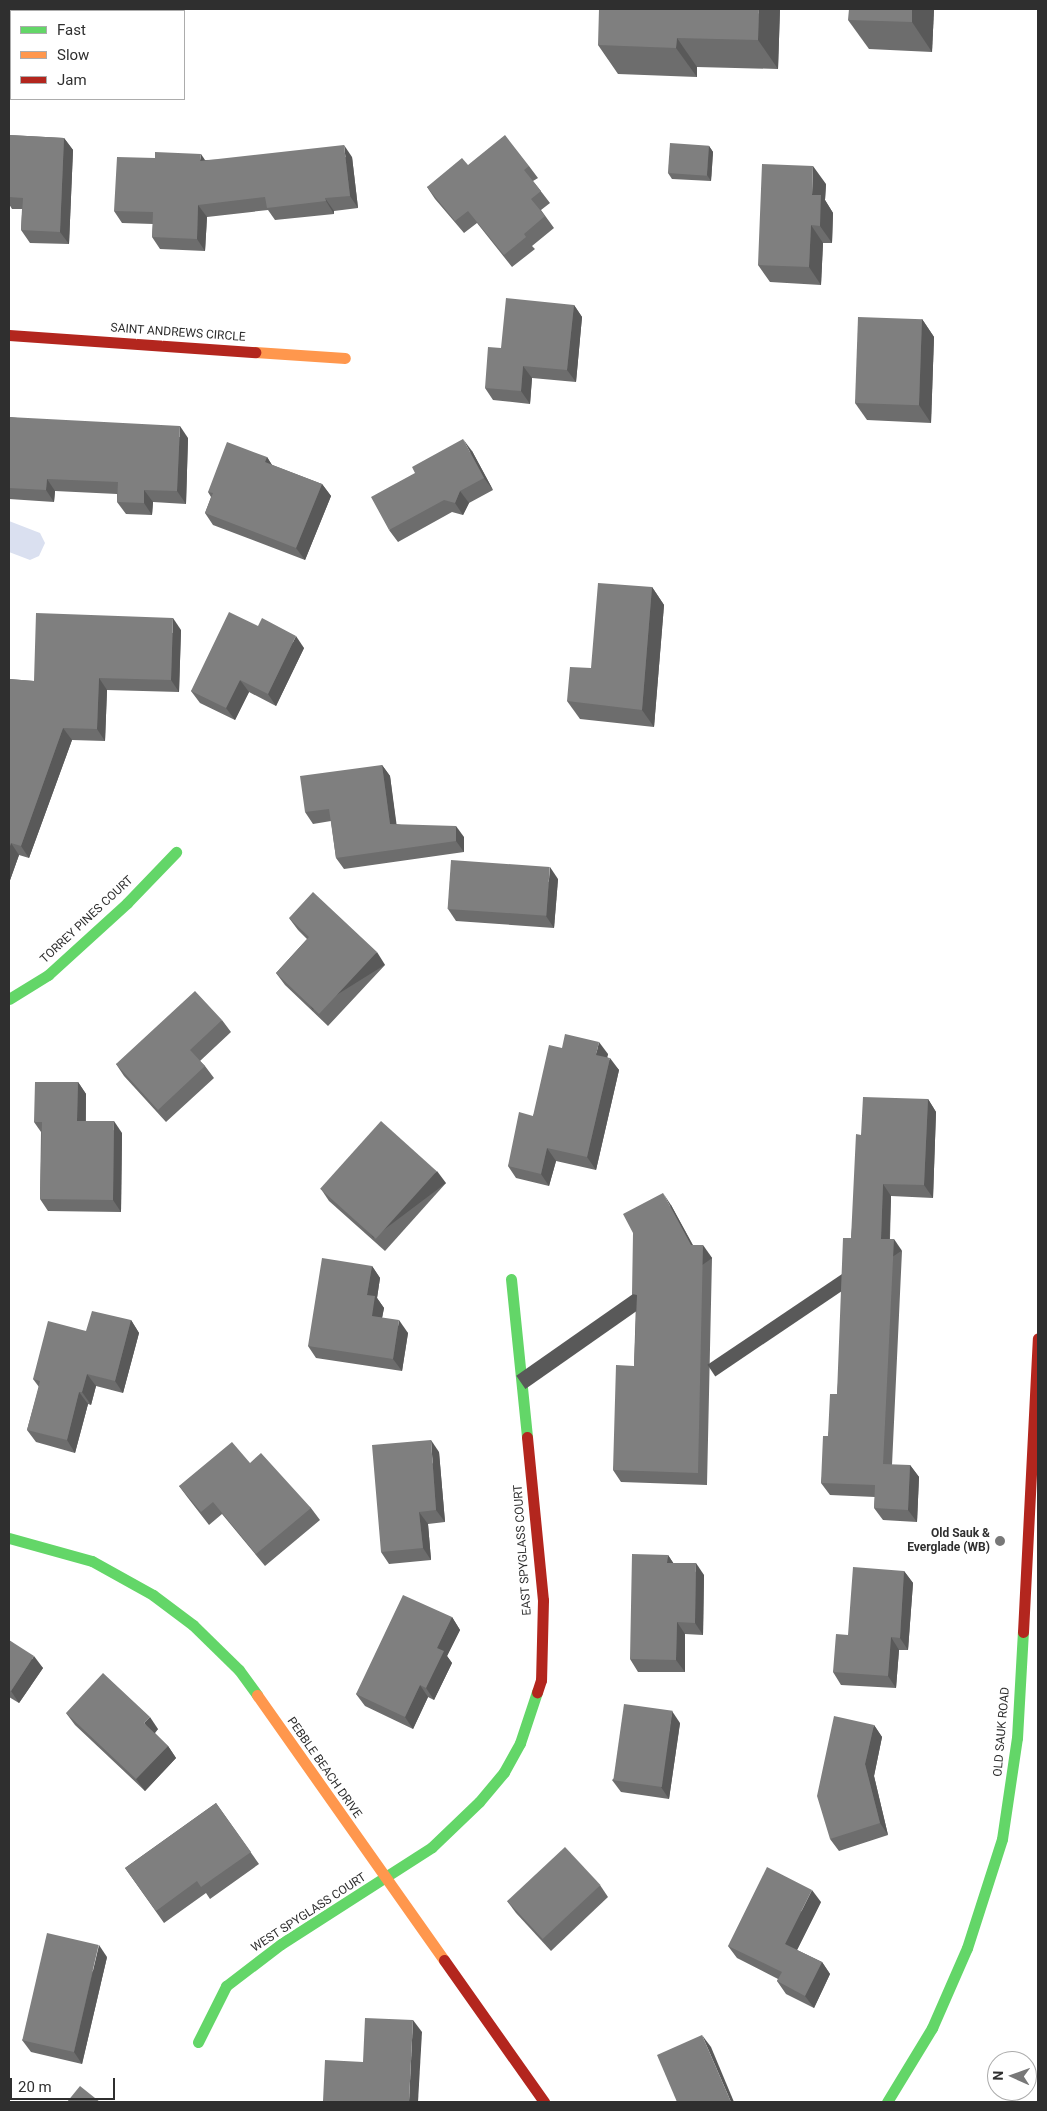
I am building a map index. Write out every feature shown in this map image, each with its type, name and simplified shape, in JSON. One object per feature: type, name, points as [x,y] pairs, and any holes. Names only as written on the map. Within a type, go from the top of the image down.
[{"type":"street","name":"SAINT ANDREWS CIRCLE","points":[[9,335],[345,358]]},
{"type":"street","name":"TORREY PINES COURT","points":[[9,999],[48,974],[127,903],[176,852]]},
{"type":"street","name":"EAST SPYGLASS COURT","points":[[386,1880],[432,1847],[479,1802],[504,1772],[520,1743],[541,1680],[542,1600],[511,1279]]},
{"type":"street","name":"OLD SAUK ROAD","points":[[887,2102],[932,2028],[967,1948],[1002,1839],[1017,1738],[1038,1338]]},
{"type":"street","name":"PEBBLE BEACH DRIVE","points":[[9,1538],[92,1560],[153,1595],[193,1625],[238,1670],[544,2102]]},
{"type":"street","name":"WEST SPYGLASS COURT","points":[[198,2042],[226,1986],[281,1944],[386,1880]]},
{"type":"water","points":[[9,521],[40,533],[45,543],[39,556],[30,560],[9,552]]},
{"type":"building","points":[[599,9],[759,9],[758,40],[677,38],[676,48],[598,45]]},
{"type":"building","points":[[849,9],[912,9],[912,22],[848,20]]},
{"type":"building","points":[[9,135],[64,138],[60,232],[21,230],[23,198],[9,197]]},
{"type":"building","points":[[505,135],[529,166],[524,170],[541,191],[531,199],[545,216],[524,234],[526,237],[504,255],[468,211],[455,221],[427,187],[462,158],[468,165]]},
{"type":"building","points":[[670,143],[709,146],[707,176],[668,173]]},
{"type":"building","points":[[344,145],[350,196],[325,198],[326,201],[267,208],[265,197],[198,205],[197,239],[152,237],[153,212],[114,211],[117,157],[155,158],[155,152],[201,154],[200,161]]},
{"type":"building","points":[[762,164],[813,166],[812,195],[821,195],[820,226],[811,225],[809,267],[758,265]]},
{"type":"building","points":[[506,298],[574,305],[567,370],[523,366],[521,391],[485,388],[488,347],[501,348]]},
{"type":"building","points":[[858,317],[922,319],[919,405],[855,403]]},
{"type":"building","points":[[9,417],[180,426],[177,491],[144,490],[144,503],[117,502],[118,482],[47,479],[46,490],[9,488]]},
{"type":"building","points":[[463,439],[484,478],[460,491],[455,503],[444,500],[389,530],[371,497],[415,473],[412,467]]},
{"type":"building","points":[[227,442],[267,457],[265,462],[322,484],[296,548],[205,513],[213,493],[208,492]]},
{"type":"building","points":[[598,583],[652,587],[642,710],[567,701],[570,667],[591,668]]},
{"type":"building","points":[[229,612],[258,626],[262,618],[296,636],[268,694],[240,680],[226,708],[191,691]]},
{"type":"building","points":[[36,613],[173,618],[171,680],[99,678],[97,729],[63,728],[21,846],[11,843],[9,849],[9,679],[34,681]]},
{"type":"building","points":[[382,765],[390,824],[456,826],[456,841],[336,858],[329,809],[305,812],[300,776]]},
{"type":"building","points":[[451,860],[550,867],[546,916],[448,909]]},
{"type":"building","points":[[313,892],[377,952],[319,1014],[276,973],[309,937],[289,918]]},
{"type":"building","points":[[195,991],[222,1020],[190,1050],[205,1066],[158,1110],[116,1064]]},
{"type":"building","points":[[565,1034],[599,1042],[596,1055],[610,1058],[587,1157],[547,1148],[541,1174],[508,1166],[519,1112],[533,1116],[549,1045],[562,1048]]},
{"type":"building","points":[[35,1082],[78,1082],[77,1121],[114,1121],[113,1200],[40,1199],[42,1122],[34,1122]]},
{"type":"building","points":[[863,1097],[928,1099],[924,1185],[883,1184],[881,1239],[894,1239],[883,1464],[910,1465],[908,1510],[874,1508],[875,1485],[821,1483],[823,1436],[828,1436],[830,1394],[837,1394],[843,1238],[851,1238],[856,1134],[861,1135]]},
{"type":"building","points":[[381,1121],[437,1171],[376,1239],[320,1189]]},
{"type":"building","points":[[663,1193],[691,1245],[703,1245],[698,1473],[613,1470],[616,1365],[634,1366],[637,1295],[632,1294],[633,1233],[623,1214]]},
{"type":"building","points":[[322,1258],[372,1266],[367,1295],[375,1296],[372,1316],[399,1320],[393,1359],[308,1346]]},
{"type":"building","points":[[92,1311],[131,1320],[115,1381],[87,1374],[82,1392],[79,1392],[67,1440],[27,1430],[40,1381],[33,1379],[48,1321],[86,1331]]},
{"type":"building","points":[[431,1440],[436,1510],[419,1512],[423,1548],[381,1552],[372,1445]]},
{"type":"building","points":[[232,1442],[250,1463],[261,1453],[311,1508],[256,1554],[213,1502],[201,1512],[179,1486]]},
{"type":"building","points":[[632,1554],[668,1555],[667,1563],[696,1563],[695,1623],[677,1622],[676,1660],[630,1659]]},
{"type":"building","points":[[853,1567],[904,1571],[900,1638],[891,1637],[888,1676],[833,1672],[836,1634],[848,1635]]},
{"type":"building","points":[[403,1595],[452,1617],[437,1648],[444,1651],[426,1688],[420,1685],[405,1717],[356,1694]]},
{"type":"building","points":[[9,1640],[34,1656],[11,1691],[9,1690]]},
{"type":"building","points":[[103,1673],[150,1717],[144,1723],[168,1746],[136,1779],[66,1713]]},
{"type":"building","points":[[624,1704],[673,1711],[662,1787],[613,1780]]},
{"type":"building","points":[[834,1716],[874,1725],[865,1764],[880,1823],[830,1839],[817,1796]]},
{"type":"building","points":[[216,1803],[251,1852],[201,1887],[197,1881],[156,1911],[125,1868]]},
{"type":"building","points":[[565,1847],[600,1885],[543,1939],[507,1901]]},
{"type":"building","points":[[767,1867],[812,1890],[785,1944],[822,1962],[805,1996],[777,1981],[782,1972],[728,1946]]},
{"type":"building","points":[[47,1933],[99,1945],[74,2052],[22,2040]]},
{"type":"building","points":[[365,2018],[413,2020],[409,2102],[323,2101],[325,2060],[363,2062]]},
{"type":"building","points":[[702,2035],[731,2102],[677,2102],[657,2055]]},
{"type":"building","points":[[80,2086],[100,2102],[67,2102]]},
{"type":"traffic: fast","points":[[9,999],[48,975],[127,903],[176,852]]},
{"type":"traffic: fast","points":[[511,1279],[527,1437]]},
{"type":"traffic: fast","points":[[9,1538],[92,1561],[153,1595],[193,1625],[239,1670],[257,1695]]},
{"type":"traffic: fast","points":[[887,2102],[932,2028],[967,1948],[1002,1839],[1017,1738],[1023,1632]]},
{"type":"traffic: fast","points":[[198,2042],[226,1986],[281,1944],[432,1847],[479,1802],[504,1772],[520,1743],[537,1692]]},
{"type":"traffic: slow","points":[[255,352],[345,358]]},
{"type":"traffic: slow","points":[[257,1695],[444,1960]]},
{"type":"traffic: jam","points":[[9,335],[255,352]]},
{"type":"traffic: jam","points":[[1023,1632],[1038,1338]]},
{"type":"traffic: jam","points":[[527,1437],[543,1600],[541,1680],[537,1692]]},
{"type":"traffic: jam","points":[[444,1960],[544,2102]]},
{"type":"place","name":"Old Sauk & Everglade (WB)","points":[[1000,1541]]}]
